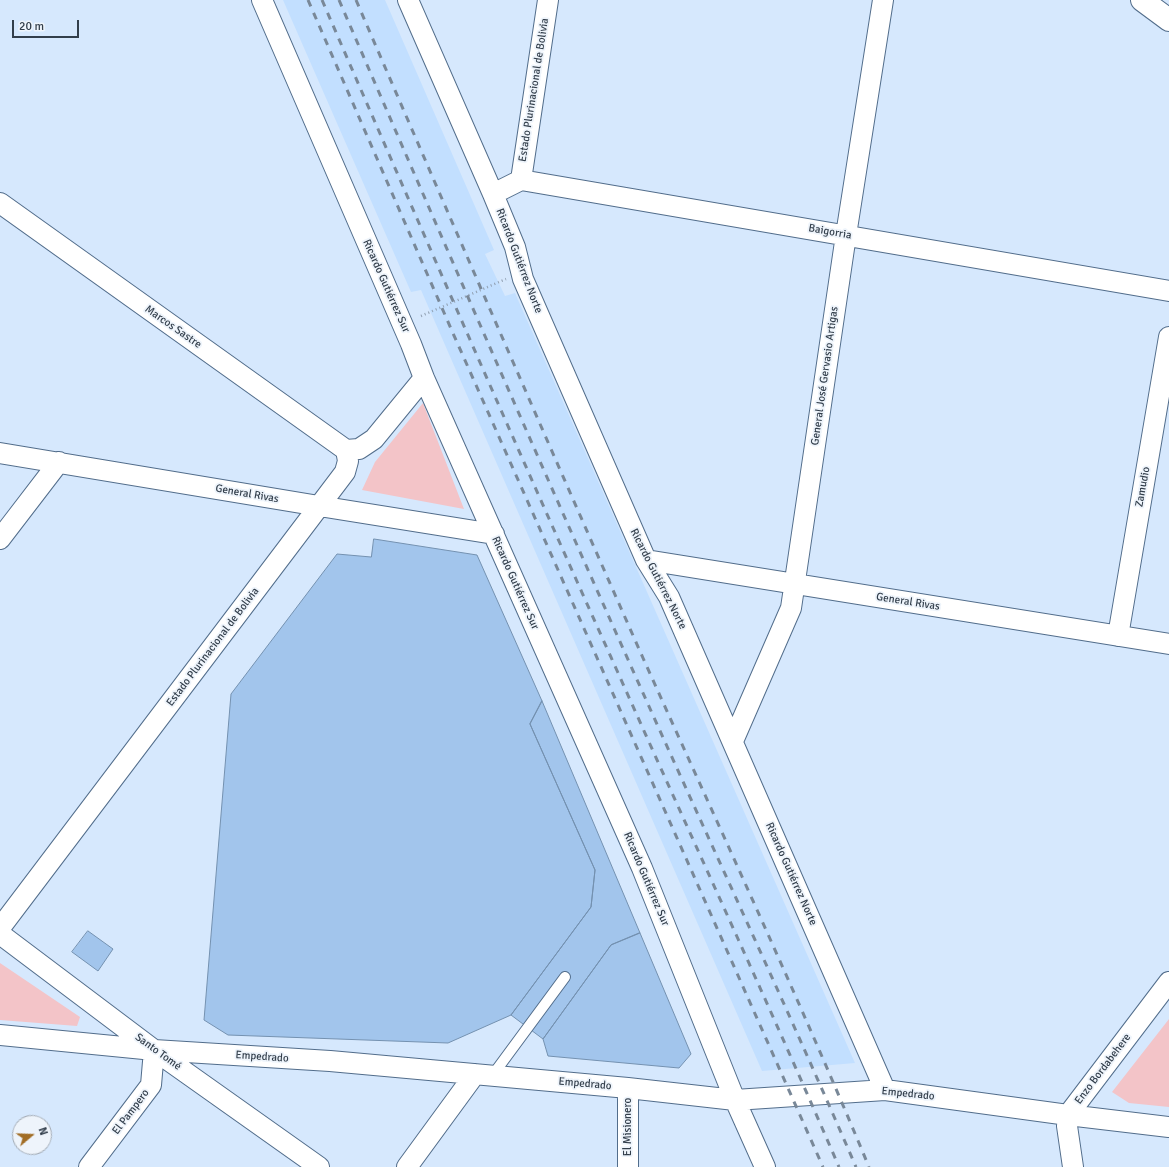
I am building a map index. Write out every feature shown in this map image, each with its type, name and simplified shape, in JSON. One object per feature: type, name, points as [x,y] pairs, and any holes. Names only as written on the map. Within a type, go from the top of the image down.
[{"type":"street","name":"Ricardo Gutiérrez Sur","points":[[262,0],[411,344],[424,378],[642,868],[735,1100],[765,1167]]},
{"type":"street","name":"Ricardo Gutiérrez Norte","points":[[408,0],[515,247],[523,279],[646,560],[669,597],[885,1090]]},
{"type":"street","name":"Estado Plurinacional de Bolivia","points":[[521,180],[548,0]]},
{"type":"street","name":"General José Gervasio Artigas","points":[[733,741],[791,608],[846,235],[883,0]]},
{"type":"street","points":[[1142,0],[1169,20]]},
{"type":"street","points":[[493,194],[521,180]]},
{"type":"street","name":"Baigorria","points":[[521,180],[1169,291]]},
{"type":"street","name":"Marcos Sastre","points":[[0,203],[346,450]]},
{"type":"street","name":"Zamudio","points":[[1118,636],[1169,337]]},
{"type":"street","points":[[346,450],[359,449],[374,439],[424,378]]},
{"type":"street","name":"Estado Plurinacional de Bolivia","points":[[0,928],[346,472],[348,461],[346,450]]},
{"type":"street","name":"General Rivas","points":[[0,453],[494,534]]},
{"type":"street","points":[[0,539],[59,462]]},
{"type":"street","name":"General Rivas","points":[[646,560],[1169,644]]},
{"type":"street","name":"Santo Tomé","points":[[0,934],[154,1050],[320,1167]]},
{"type":"street","name":"Enzo Bordabehere","points":[[1073,1167],[1067,1126],[1068,1115],[1169,982]]},
{"type":"street","name":"Empedrado","points":[[0,1035],[154,1050],[330,1061],[628,1088],[735,1100],[885,1090],[1169,1127]]},
{"type":"street","name":"El Pampero","points":[[89,1167],[151,1085],[154,1050]]},
{"type":"street","points":[[407,1167],[484,1075]]},
{"type":"street","name":"El Misionero","points":[[628,1088],[628,1167]]},
{"type":"lane","points":[[484,1075],[565,977]]},
{"type":"path","points":[[421,316],[506,279]]},
{"type":"shaded area","points":[[283,0],[385,0],[494,250],[485,254],[505,296],[515,293],[855,1063],[762,1071],[421,290],[411,292]]},
{"type":"shaded area","points":[[423,403],[464,509],[362,490],[375,462]]},
{"type":"shaded area","points":[[0,963],[80,1017],[77,1026],[0,1020]]},
{"type":"shaded area","points":[[1169,1019],[1169,1107],[1129,1103],[1112,1092]]},
{"type":"building","points":[[374,539],[477,555],[542,701],[530,724],[595,870],[591,907],[511,1015],[448,1043],[228,1035],[204,1020],[231,694],[337,554],[371,557]]},
{"type":"building","points":[[542,701],[640,933],[611,945],[543,1039],[511,1015],[591,907],[595,870],[530,724]]},
{"type":"building","points":[[88,931],[113,949],[98,971],[72,952]]},
{"type":"building","points":[[640,933],[691,1054],[679,1068],[548,1056],[543,1039],[611,945]]},
{"type":"railway","points":[[308,0],[452,331],[823,1167]]},
{"type":"railway","points":[[322,0],[544,507],[839,1167]]},
{"type":"railway","points":[[339,0],[556,498],[856,1167]]},
{"type":"railway","points":[[356,0],[643,658],[786,975],[869,1167]]}]
